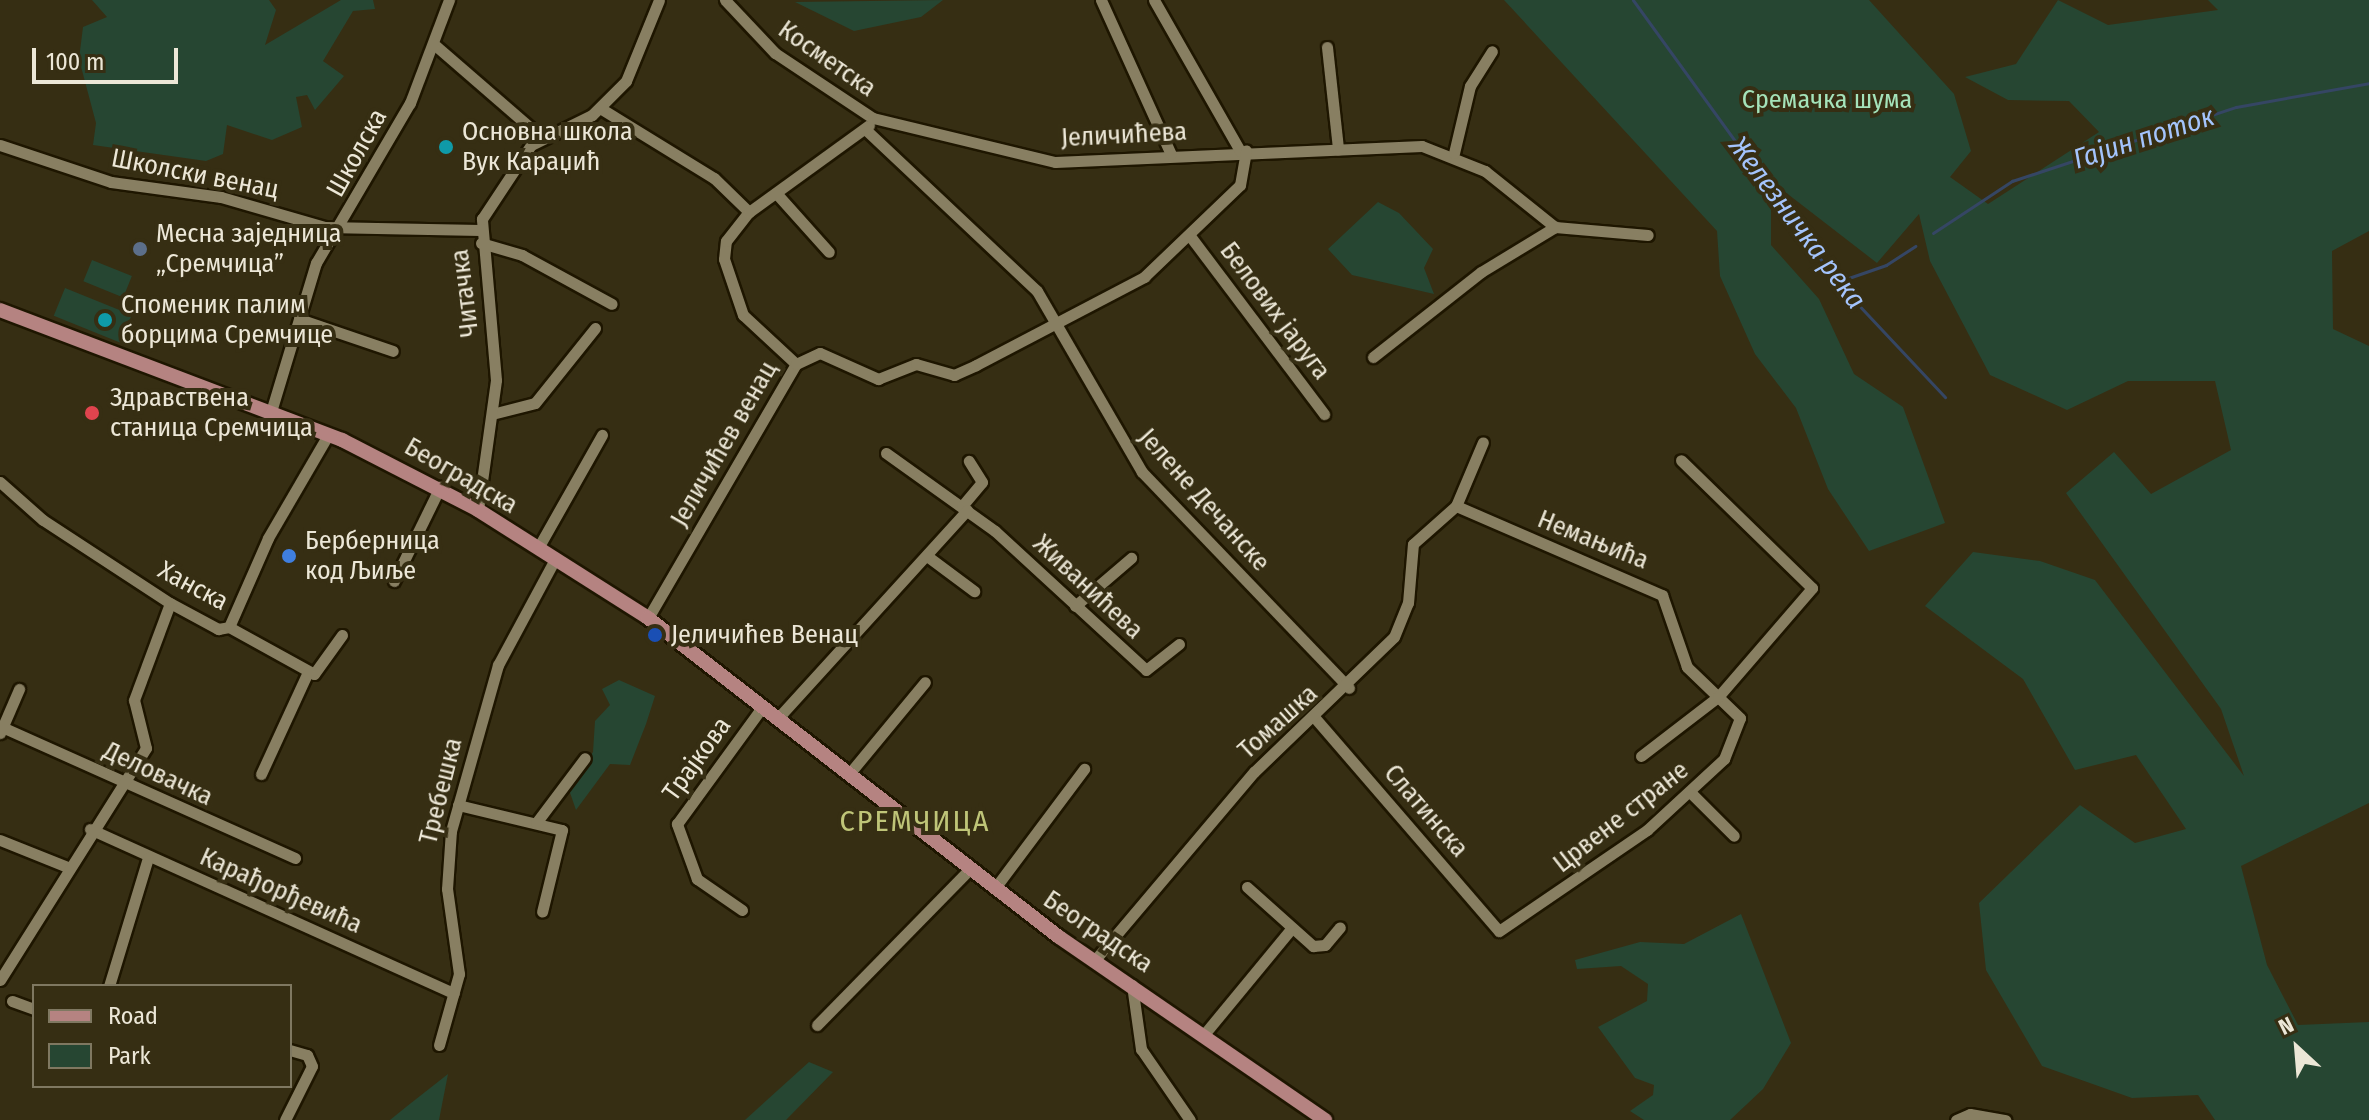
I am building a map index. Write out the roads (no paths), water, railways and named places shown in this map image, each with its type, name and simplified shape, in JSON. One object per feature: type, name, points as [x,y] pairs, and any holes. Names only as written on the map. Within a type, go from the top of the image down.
[{"type":"main road","name":"Београдска","points":[[0,310],[328,435],[440,487],[478,510],[648,618],[995,888],[1094,961],[1206,1032],[1325,1120]]},
{"type":"street","name":"Школска","points":[[270,415],[299,319],[335,228],[436,46],[449,0]]},
{"type":"street","name":"Читачка","points":[[478,510],[496,366],[480,230],[522,155],[541,137],[600,108],[636,66],[659,0]]},
{"type":"street","name":"Косметска","points":[[725,0],[775,53],[873,118]]},
{"type":"street","points":[[1101,0],[1171,154]]},
{"type":"street","points":[[1154,0],[1243,151]]},
{"type":"street","points":[[436,46],[541,137]]},
{"type":"street","points":[[1327,47],[1338,149]]},
{"type":"street","points":[[1454,153],[1470,86],[1492,51]]},
{"type":"street","points":[[600,108],[714,178],[749,212]]},
{"type":"street","points":[[796,364],[750,326],[724,259],[726,241],[749,212],[865,129],[873,118]]},
{"type":"street","name":"Јеличићева","points":[[873,118],[1055,162],[1171,154],[1338,149],[1390,143],[1454,153],[1555,227]]},
{"type":"street","points":[[865,129],[1005,257],[1059,320]]},
{"type":"street","name":"Школски венац","points":[[0,145],[111,182],[221,197],[335,228],[480,230]]},
{"type":"street","name":"Јеличићев венац","points":[[648,618],[796,364],[820,353],[878,379],[916,364],[954,375],[1135,283],[1190,236],[1246,176],[1243,151]]},
{"type":"street","points":[[776,193],[829,252]]},
{"type":"street","points":[[1373,357],[1481,272],[1555,227],[1648,235]]},
{"type":"street","name":"Белових јаруга","points":[[1190,236],[1324,414]]},
{"type":"street","points":[[481,243],[522,255],[612,304]]},
{"type":"street","points":[[299,319],[393,351]]},
{"type":"street","name":"Јелене Дечанске","points":[[1059,320],[1099,405],[1142,472],[1349,688]]},
{"type":"street","points":[[492,414],[535,403],[595,328]]},
{"type":"street","name":"Ханска","points":[[0,482],[43,520],[170,603],[210,625],[229,627],[268,538],[328,435]]},
{"type":"street","points":[[538,548],[602,435]]},
{"type":"street","points":[[1456,506],[1483,442]]},
{"type":"street","name":"Живанићева","points":[[886,453],[965,508],[1146,670],[1179,644]]},
{"type":"street","points":[[1641,756],[1718,697],[1812,588],[1681,460]]},
{"type":"street","points":[[778,718],[927,556],[965,508],[982,482],[969,461]]},
{"type":"street","points":[[394,581],[440,487]]},
{"type":"street","name":"Томашка","points":[[1094,961],[1254,772],[1349,688],[1400,625],[1413,544],[1456,506]]},
{"type":"street","name":"Немањића","points":[[1456,506],[1655,590],[1687,667],[1740,718]]},
{"type":"street","points":[[927,556],[974,591]]},
{"type":"street","points":[[1075,606],[1131,558]]},
{"type":"street","name":"Требешка","points":[[439,1045],[454,993],[460,945],[446,862],[458,805],[498,665],[555,559]]},
{"type":"street","points":[[0,980],[70,868],[90,829],[149,742],[134,700],[170,603]]},
{"type":"street","points":[[229,627],[308,672],[319,673],[342,635]]},
{"type":"street","points":[[261,774],[308,672]]},
{"type":"street","points":[[849,774],[925,682]]},
{"type":"street","name":"Деловачка","points":[[19,689],[1,730],[295,858]]},
{"type":"street","name":"Трајкова","points":[[742,910],[697,879],[677,824],[763,706]]},
{"type":"street","name":"Слатинска","points":[[1315,718],[1503,931]]},
{"type":"street","name":"Црвене стране","points":[[1503,931],[1692,794],[1724,759],[1740,718]]},
{"type":"street","points":[[536,823],[585,758]]},
{"type":"street","points":[[995,888],[1084,769]]},
{"type":"street","points":[[1692,794],[1734,836]]},
{"type":"street","points":[[458,805],[536,823],[566,836],[542,912]]},
{"type":"street","name":"Карађорђевића","points":[[90,829],[148,858],[454,993]]},
{"type":"street","points":[[0,840],[70,868]]},
{"type":"street","points":[[110,984],[148,858]]},
{"type":"street","points":[[817,1025],[970,869]]},
{"type":"street","points":[[1247,887],[1290,930],[1319,947],[1340,927]]},
{"type":"street","points":[[1206,1032],[1290,930]]},
{"type":"street","points":[[1132,985],[1141,1049],[1190,1120]]},
{"type":"street","points":[[12,1001],[32,1008]]},
{"type":"street","points":[[285,1120],[312,1066],[307,1055],[292,1051]]},
{"type":"street","points":[[1956,1120],[1970,1114],[2005,1120]]},
{"type":"waterway","name":"Железничка река","points":[[1633,0],[1837,282],[1945,397]]},
{"type":"waterway","name":"Гајин поток","points":[[1933,233],[2012,181],[2236,107],[2369,83]]},
{"type":"waterway","name":"Гајин поток","points":[[1837,282],[1886,265],[1915,246]]},
{"type":"place","name":"Основна школа Вук Караџић","points":[[446,147]]},
{"type":"place","name":"Месна заједница „Сремчица”","points":[[140,249]]},
{"type":"place","name":"Споменик палим борцима Сремчице","points":[[105,320]]},
{"type":"place","name":"Здравствена станица Сремчица","points":[[92,413]]},
{"type":"place","name":"Берберница код Љиље","points":[[289,556]]},
{"type":"place","name":"Јеличићев Венац","points":[[655,635]]},
{"type":"district","name":"СРЕМЧИЦА","points":[[915,821]]},
{"type":"park label","name":"Сремачка шума","points":[[1827,100]]}]
